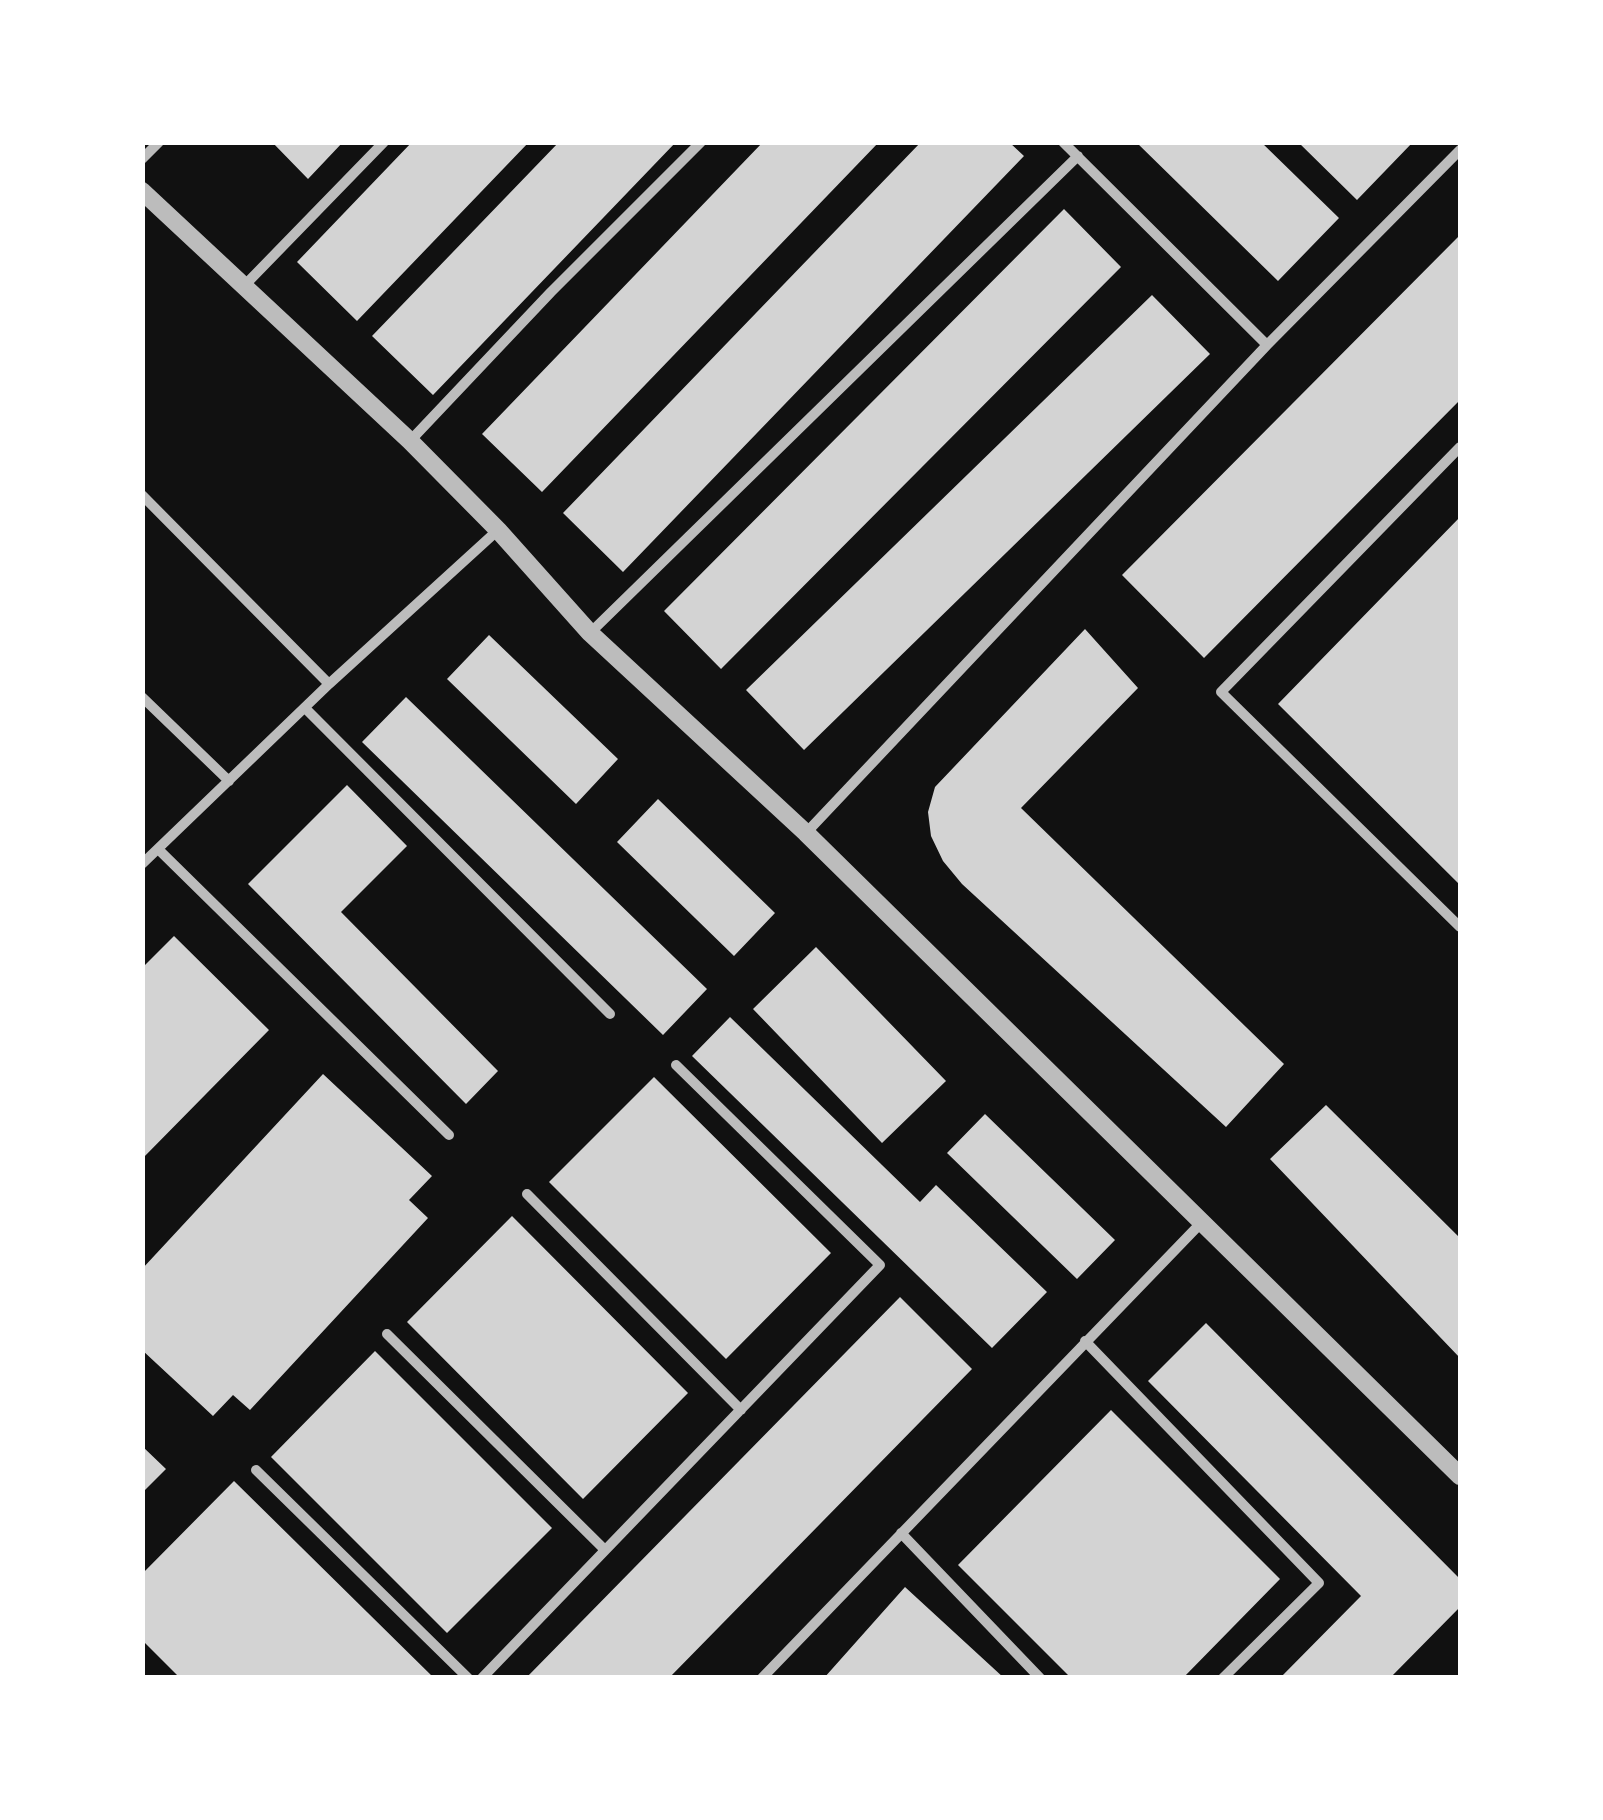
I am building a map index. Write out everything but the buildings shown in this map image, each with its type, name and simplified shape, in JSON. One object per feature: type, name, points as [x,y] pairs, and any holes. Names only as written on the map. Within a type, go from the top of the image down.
[{"type":"street","points":[[142,159],[160,142]]},
{"type":"street","points":[[244,286],[384,142]]},
{"type":"street","points":[[410,441],[701,142]]},
{"type":"street","points":[[1063,142],[1267,345]]},
{"type":"street","points":[[806,833],[1459,146]]},
{"type":"street","points":[[590,633],[1078,156]]},
{"type":"street","points":[[142,192],[410,441],[498,530],[590,633],[806,833],[1460,1476]]},
{"type":"street","points":[[1460,447],[1221,692],[1460,927]]},
{"type":"street","points":[[142,495],[330,684]]},
{"type":"street","points":[[142,864],[498,530]]},
{"type":"street","points":[[142,697],[229,781]]},
{"type":"street","points":[[305,708],[610,1014]]},
{"type":"street","points":[[158,849],[449,1135]]},
{"type":"street","points":[[482,1678],[880,1265],[676,1064]]},
{"type":"street","points":[[527,1194],[741,1410]]},
{"type":"street","points":[[762,1678],[1200,1223]]},
{"type":"street","points":[[387,1334],[605,1550]]},
{"type":"street","points":[[1086,1342],[1319,1583],[1223,1678]]},
{"type":"street","points":[[256,1470],[468,1678]]},
{"type":"street","points":[[901,1534],[1040,1678]]}]
